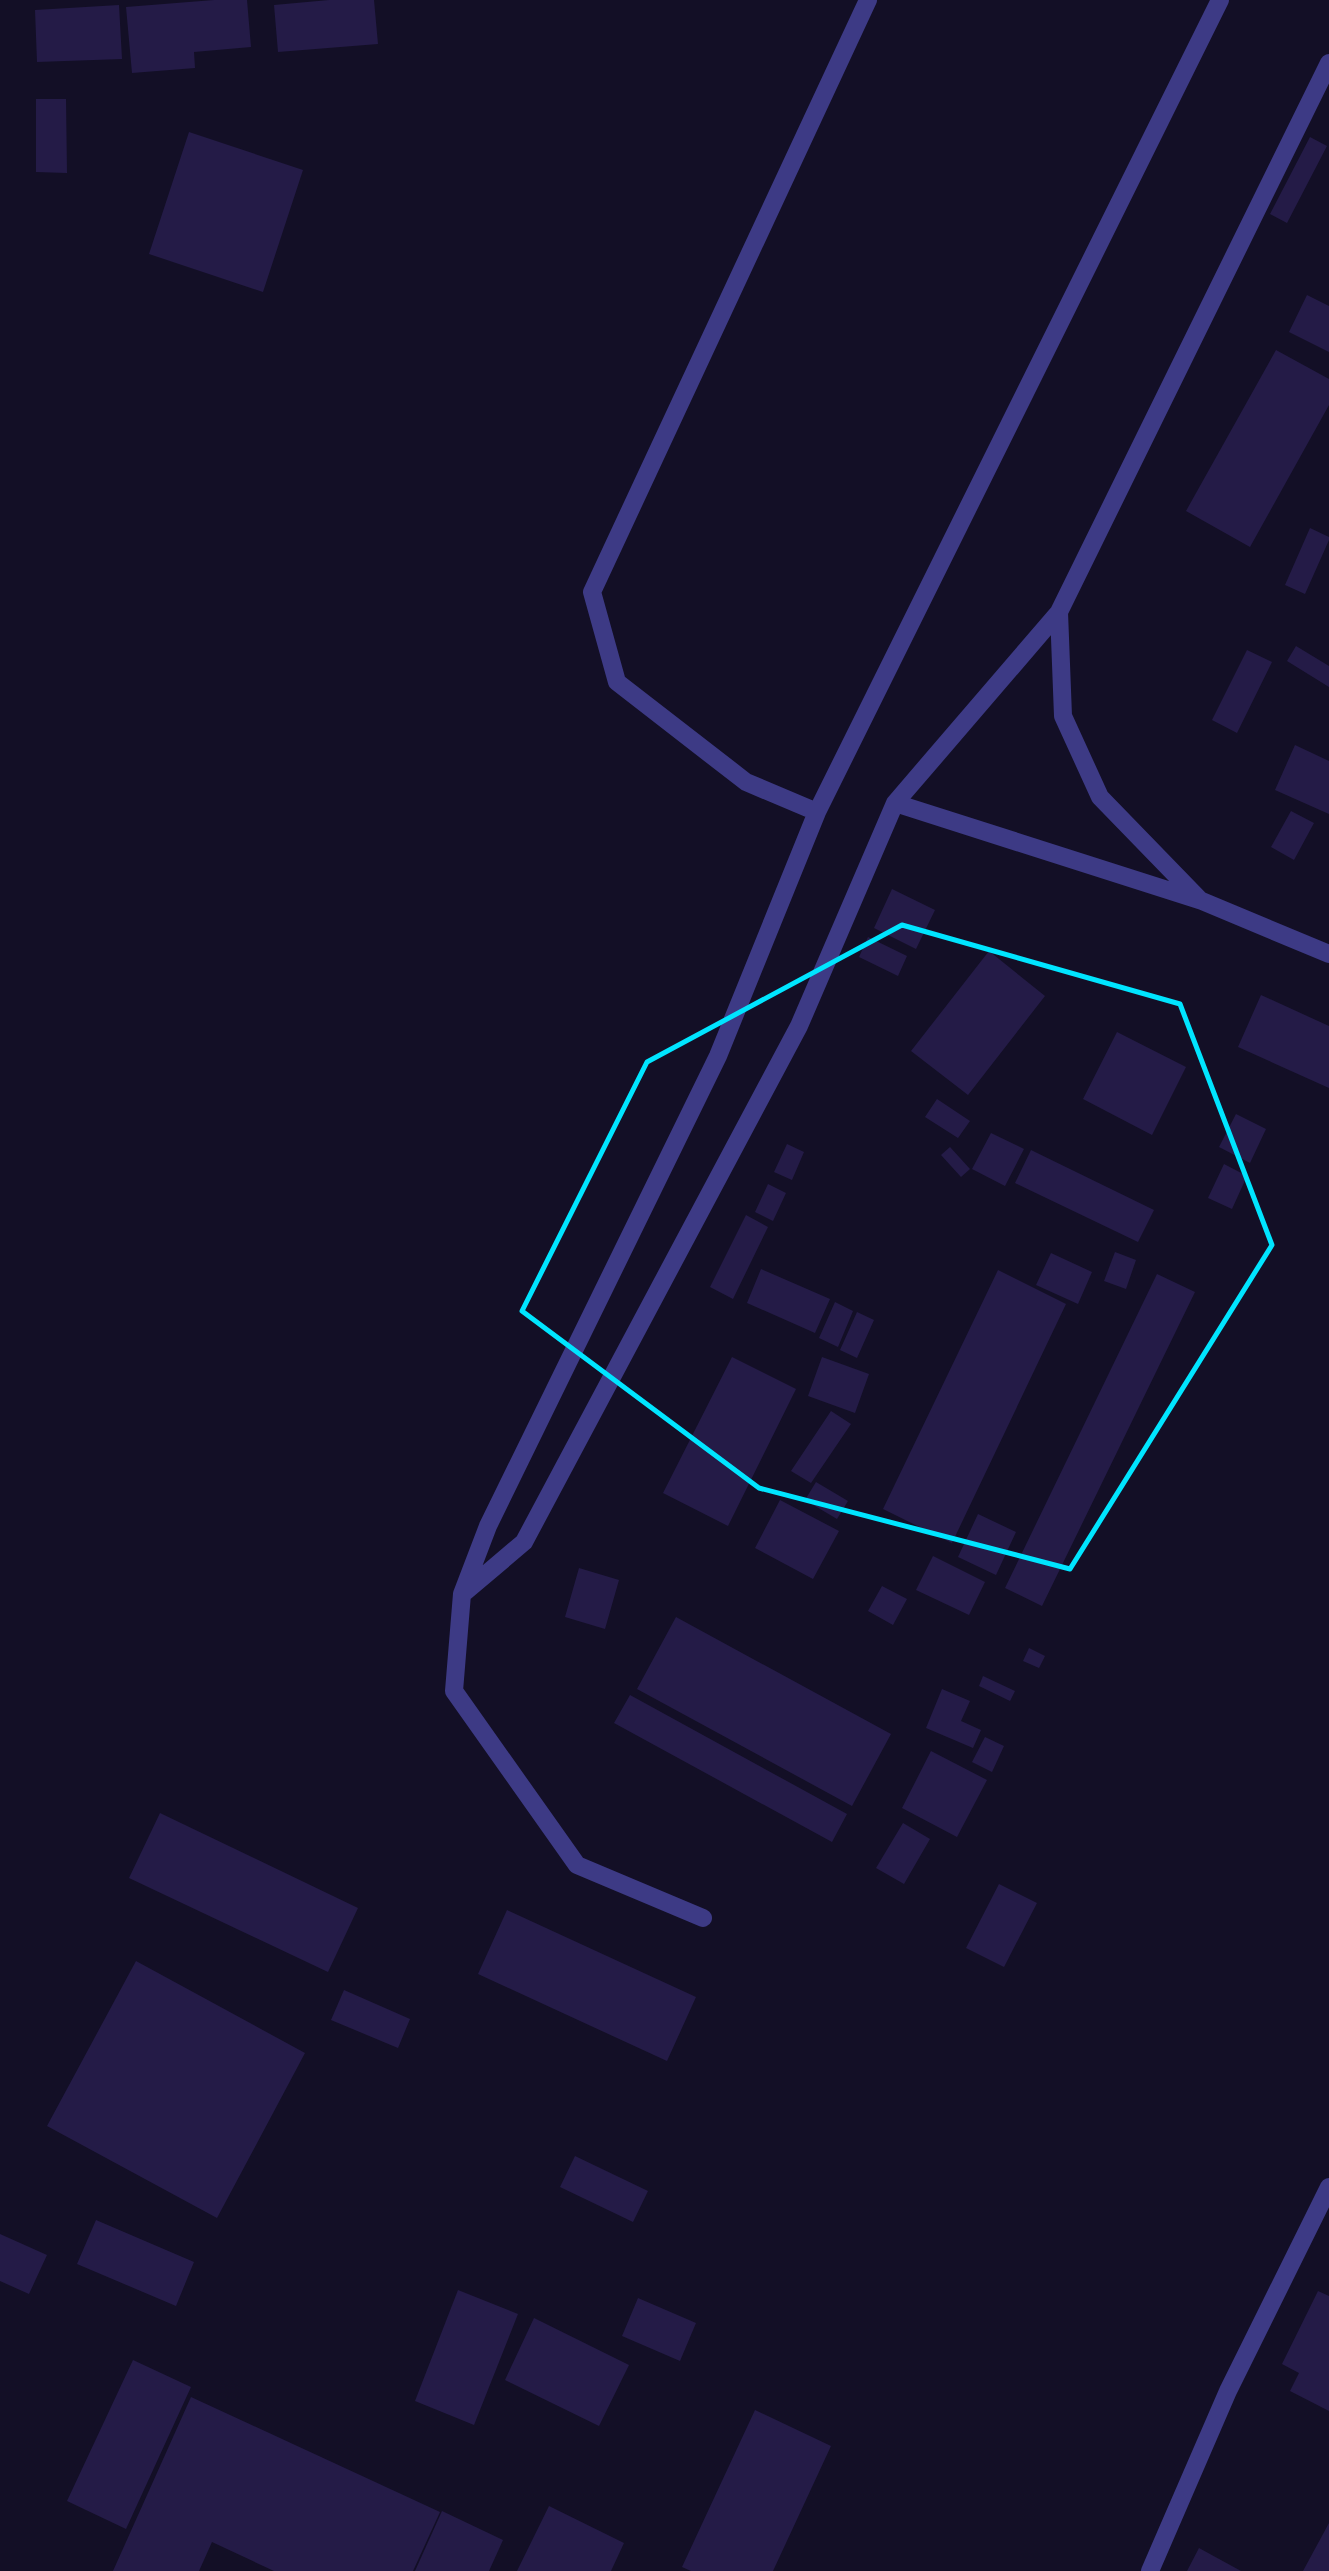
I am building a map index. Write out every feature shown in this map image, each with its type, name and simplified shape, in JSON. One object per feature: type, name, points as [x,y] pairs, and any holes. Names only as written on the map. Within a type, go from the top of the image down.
[{"type":"street","points":[[817,812],[746,782],[617,682],[592,592],[868,0]]},
{"type":"street","points":[[703,1918],[577,1865],[454,1691],[462,1594],[488,1526],[718,1056],[817,812],[1220,0]]},
{"type":"street","points":[[462,1594],[524,1542],[799,1026],[856,887],[895,803],[1059,612],[1329,64]]},
{"type":"street","points":[[1059,612],[1063,716],[1100,797],[1202,901]]},
{"type":"street","points":[[895,803],[1202,901],[1329,954]]},
{"type":"street","points":[[1150,2571],[1228,2391],[1329,2187]]},
{"type":"highlighted area","points":[[902,925],[1180,1004],[1272,1245],[1070,1569],[759,1488],[522,1311],[647,1062]]},
{"type":"building","points":[[247,0],[251,47],[194,52],[195,68],[132,73],[126,7]]},
{"type":"building","points":[[329,0],[374,0],[378,44],[278,52],[274,5]]},
{"type":"building","points":[[119,5],[122,59],[37,62],[35,10]]},
{"type":"building","points":[[36,99],[66,99],[67,173],[36,172]]},
{"type":"building","points":[[189,132],[303,170],[263,292],[149,254]]},
{"type":"building","points":[[1310,137],[1327,146],[1287,223],[1270,214]]},
{"type":"building","points":[[1307,295],[1329,306],[1329,352],[1289,332]]},
{"type":"building","points":[[1276,350],[1329,379],[1329,405],[1250,547],[1186,511]]},
{"type":"building","points":[[1310,528],[1329,537],[1329,540],[1305,594],[1285,585]]},
{"type":"building","points":[[1296,646],[1329,666],[1329,687],[1287,661]]},
{"type":"building","points":[[1247,650],[1272,662],[1237,733],[1212,720]]},
{"type":"building","points":[[1295,745],[1329,761],[1329,814],[1275,790]]},
{"type":"building","points":[[1291,811],[1314,823],[1294,860],[1271,847]]},
{"type":"building","points":[[892,889],[935,910],[916,949],[874,928]]},
{"type":"building","points":[[868,937],[907,956],[898,976],[859,957]]},
{"type":"building","points":[[989,951],[1045,996],[968,1095],[911,1051]]},
{"type":"building","points":[[1261,995],[1329,1026],[1329,1088],[1238,1047]]},
{"type":"building","points":[[1117,1032],[1186,1067],[1152,1135],[1083,1099]]},
{"type":"building","points":[[937,1099],[970,1121],[958,1138],[925,1117]]},
{"type":"building","points":[[1236,1114],[1266,1129],[1250,1163],[1219,1147]]},
{"type":"building","points":[[991,1133],[1024,1149],[1005,1186],[972,1169]]},
{"type":"building","points":[[787,1144],[804,1152],[792,1180],[774,1172]]},
{"type":"building","points":[[950,1147],[970,1169],[961,1177],[941,1155]]},
{"type":"building","points":[[1031,1150],[1154,1210],[1138,1242],[1015,1183]]},
{"type":"building","points":[[1224,1164],[1247,1176],[1232,1209],[1208,1198]]},
{"type":"building","points":[[768,1184],[786,1193],[773,1221],[755,1212]]},
{"type":"building","points":[[746,1215],[768,1227],[733,1299],[710,1287]]},
{"type":"building","points":[[1115,1252],[1136,1260],[1126,1289],[1104,1281]]},
{"type":"building","points":[[1051,1253],[1092,1272],[1078,1304],[1036,1285]]},
{"type":"building","points":[[761,1269],[830,1299],[815,1333],[747,1303]]},
{"type":"building","points":[[998,1270],[1066,1304],[952,1543],[883,1509]]},
{"type":"building","points":[[1157,1274],[1195,1292],[1042,1606],[1005,1588]]},
{"type":"building","points":[[835,1302],[853,1311],[838,1347],[819,1338]]},
{"type":"building","points":[[857,1312],[874,1320],[857,1358],[840,1350]]},
{"type":"building","points":[[732,1357],[796,1389],[728,1526],[663,1493]]},
{"type":"building","points":[[822,1357],[869,1374],[855,1413],[808,1396]]},
{"type":"building","points":[[831,1411],[851,1424],[811,1483],[791,1471]]},
{"type":"building","points":[[816,1482],[848,1501],[837,1519],[805,1500]]},
{"type":"building","points":[[780,1500],[839,1531],[813,1579],[755,1548]]},
{"type":"building","points":[[978,1514],[1016,1532],[996,1575],[958,1557]]},
{"type":"building","points":[[933,1556],[985,1582],[969,1615],[916,1590]]},
{"type":"building","points":[[579,1568],[619,1580],[605,1629],[565,1617]]},
{"type":"building","points":[[882,1586],[907,1599],[893,1625],[868,1611]]},
{"type":"building","points":[[676,1617],[891,1734],[852,1806],[637,1689]]},
{"type":"building","points":[[1029,1648],[1045,1656],[1039,1668],[1023,1661]]},
{"type":"building","points":[[983,1676],[1015,1691],[1010,1701],[979,1686]]},
{"type":"building","points":[[942,1689],[970,1701],[961,1721],[981,1730],[973,1748],[926,1728]]},
{"type":"building","points":[[630,1695],[847,1814],[832,1842],[614,1723]]},
{"type":"building","points":[[985,1737],[1004,1746],[992,1772],[972,1762]]},
{"type":"building","points":[[931,1751],[987,1780],[957,1837],[902,1808]]},
{"type":"building","points":[[160,1813],[358,1908],[328,1972],[129,1878]]},
{"type":"building","points":[[903,1823],[930,1839],[904,1884],[876,1868]]},
{"type":"building","points":[[999,1884],[1037,1903],[1004,1967],[966,1948]]},
{"type":"building","points":[[507,1910],[696,1997],[667,2061],[478,1974]]},
{"type":"building","points":[[136,1961],[305,2053],[217,2218],[47,2126]]},
{"type":"building","points":[[344,1990],[410,2019],[398,2048],[331,2020]]},
{"type":"building","points":[[575,2156],[648,2191],[633,2222],[560,2187]]},
{"type":"building","points":[[96,2220],[194,2262],[176,2306],[77,2264]]},
{"type":"building","points":[[0,2234],[47,2255],[29,2294],[0,2281]]},
{"type":"building","points":[[458,2290],[518,2314],[474,2425],[415,2401]]},
{"type":"building","points":[[1318,2291],[1329,2296],[1329,2411],[1290,2391],[1299,2373],[1282,2364]]},
{"type":"building","points":[[638,2298],[696,2323],[680,2361],[622,2336]]},
{"type":"building","points":[[534,2318],[629,2365],[599,2426],[505,2380]]},
{"type":"building","points":[[133,2360],[191,2387],[126,2529],[67,2501]]},
{"type":"building","points":[[191,2397],[440,2512],[413,2571],[274,2571],[212,2542],[199,2571],[113,2571]]},
{"type":"building","points":[[755,2410],[831,2446],[773,2571],[691,2571],[682,2567]]},
{"type":"building","points":[[549,2506],[624,2543],[611,2571],[517,2571]]},
{"type":"building","points":[[442,2511],[503,2540],[489,2571],[415,2571]]},
{"type":"building","points":[[1329,2523],[1329,2571],[1303,2571]]},
{"type":"building","points":[[1199,2548],[1241,2571],[1187,2571]]}]
